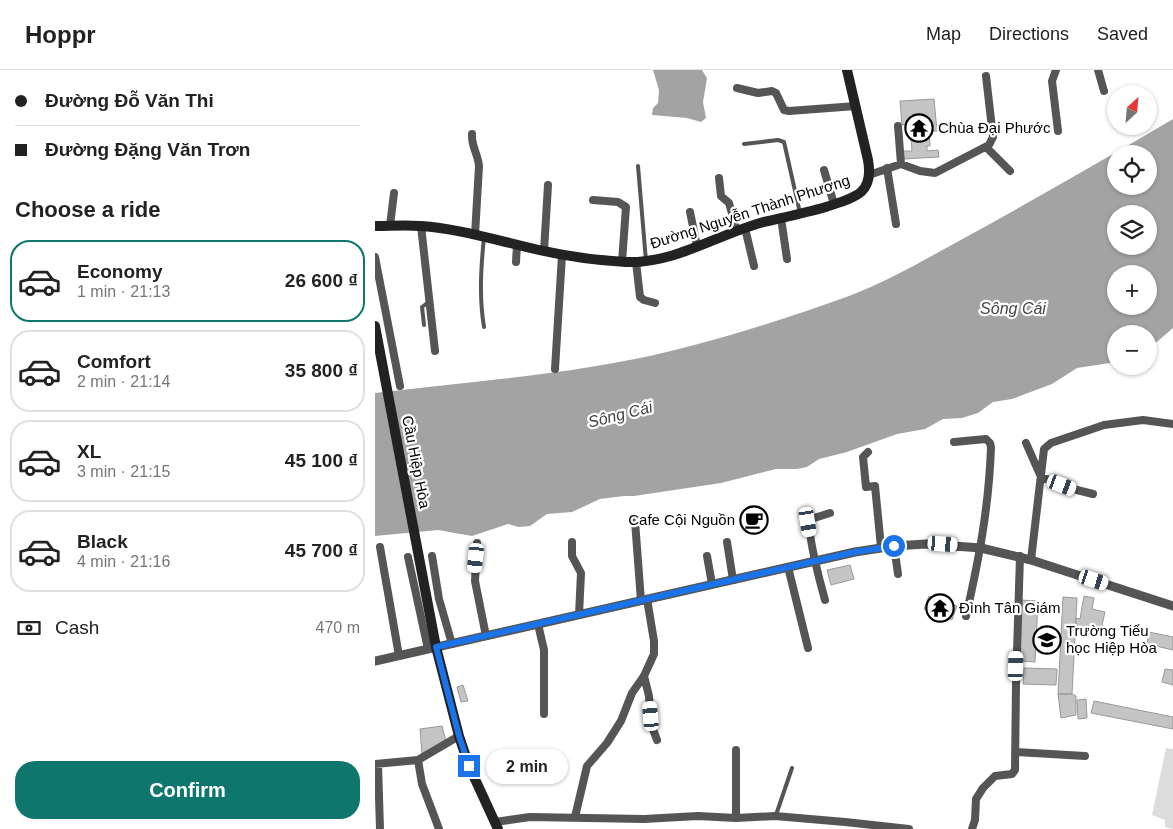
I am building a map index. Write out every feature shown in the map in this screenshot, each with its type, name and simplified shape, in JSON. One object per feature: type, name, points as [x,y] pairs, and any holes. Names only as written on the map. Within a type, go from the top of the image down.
[{"type":"main road","name":"Đường Nguyễn Thành Phương","points":[[375,226],[421,226],[479,236],[544,251],[623,262],[641,261],[680,253],[741,230],[834,204],[861,192],[867,184],[869,175],[869,165],[847,70]]},
{"type":"main road","name":"Cầu Hiệp Hòa","points":[[375,326],[427,604],[432,648],[469,766],[496,825]]},
{"type":"street","points":[[1056,70],[1052,81],[1058,132]]},
{"type":"street","points":[[1098,70],[1104,91]]},
{"type":"street","points":[[869,175],[901,164],[935,173],[986,147],[993,137],[986,76]]},
{"type":"street","points":[[737,88],[757,93],[774,92],[784,110],[787,111],[856,106]]},
{"type":"street","points":[[898,126],[901,164]]},
{"type":"street","points":[[472,134],[471,144],[478,157],[479,166],[479,236]]},
{"type":"street","points":[[986,147],[1010,171]]},
{"type":"street","points":[[887,168],[896,224]]},
{"type":"street","points":[[824,170],[834,204]]},
{"type":"street","points":[[719,178],[721,196],[729,203],[755,266]]},
{"type":"street","points":[[544,251],[548,185]]},
{"type":"street","points":[[390,226],[394,193]]},
{"type":"street","points":[[593,200],[618,202],[625,207],[623,262]]},
{"type":"street","points":[[690,212],[697,246]]},
{"type":"street","points":[[781,218],[787,258]]},
{"type":"street","points":[[421,226],[435,351]]},
{"type":"street","points":[[517,245],[517,262]]},
{"type":"street","points":[[555,369],[562,254]]},
{"type":"street","points":[[375,257],[400,386]]},
{"type":"street","points":[[641,261],[640,297],[655,303]]},
{"type":"street","points":[[1031,560],[1044,449],[1051,443],[1104,425],[1143,420],[1173,424]]},
{"type":"street","points":[[955,442],[986,439],[990,443],[986,515],[967,616]]},
{"type":"street","points":[[1026,443],[1041,477],[1093,494]]},
{"type":"street","points":[[868,452],[863,459],[863,473],[866,487],[875,486],[881,547]]},
{"type":"street","points":[[825,600],[812,549],[809,520],[830,513]]},
{"type":"street","points":[[575,817],[587,766],[607,743],[621,722],[632,693],[644,676],[655,647],[644,600],[635,521]]},
{"type":"street","points":[[573,542],[572,556],[579,568],[581,577],[579,614]]},
{"type":"street","points":[[727,542],[733,580]]},
{"type":"street","points":[[477,543],[475,581],[486,636]]},
{"type":"street","points":[[375,661],[788,567],[881,547],[894,546],[943,544],[981,548],[1020,556],[1173,606]]},
{"type":"street","points":[[894,546],[897,574]]},
{"type":"street","points":[[381,547],[399,656]]},
{"type":"street","points":[[432,556],[439,599],[451,644]]},
{"type":"street","points":[[707,556],[712,584]]},
{"type":"street","points":[[972,829],[975,820],[976,799],[983,788],[995,776],[1014,772],[1015,770],[1020,556]]},
{"type":"street","points":[[408,557],[432,648]]},
{"type":"street","points":[[788,567],[808,648]]},
{"type":"street","points":[[538,624],[544,650],[544,714]]},
{"type":"street","points":[[644,676],[649,696],[651,724],[657,740]]},
{"type":"street","points":[[380,829],[376,764],[418,760],[459,736]]},
{"type":"street","points":[[736,750],[736,818]]},
{"type":"street","points":[[1015,752],[1085,756]]},
{"type":"street","points":[[418,760],[422,784],[439,829]]},
{"type":"street","points":[[496,825],[529,817],[643,819],[699,816],[736,818],[775,816],[845,825],[909,829]]},
{"type":"street","points":[[643,819],[643,829]]},
{"type":"lane","points":[[744,144],[778,140],[783,142],[801,213]]},
{"type":"lane","points":[[638,166],[641,261]]},
{"type":"lane","points":[[479,236],[481,309],[484,327]]},
{"type":"lane","points":[[424,325],[422,307],[430,301]]},
{"type":"lane","points":[[775,816],[792,768]]},
{"type":"shaded area","points":[[1166,748],[1173,749],[1173,829],[1165,827],[1165,820],[1152,815]]},
{"type":"water","points":[[653,70],[702,70],[707,78],[703,102],[706,118],[701,122],[687,118],[652,115],[653,108],[658,103],[659,90]]},
{"type":"water","name":"Sông Cái","points":[[1173,119],[1173,328],[1157,342],[1157,325],[1107,325],[1107,363],[1077,368],[1052,384],[1012,399],[993,402],[978,413],[962,418],[943,419],[925,429],[897,434],[847,452],[819,459],[807,467],[776,469],[721,483],[600,499],[572,512],[547,514],[530,526],[519,527],[508,524],[472,536],[438,530],[375,536],[375,393],[538,375],[603,365],[662,353],[716,339],[797,314],[865,290],[895,276],[1107,157],[1107,195],[1157,195],[1157,145],[1128,145],[1145,135],[1157,135],[1157,128]]},
{"type":"building","name":"Chùa Đại Phước","points":[[934,99],[937,131],[929,131],[930,146],[927,146],[927,151],[938,150],[939,157],[904,159],[903,151],[912,151],[910,124],[902,125],[900,101]]},
{"type":"building","points":[[850,565],[854,579],[831,585],[827,570]]},
{"type":"building","name":"Đình Tân Giám","points":[[929,596],[957,606],[952,620],[924,609]]},
{"type":"building","points":[[1084,596],[1094,598],[1092,609],[1105,612],[1100,634],[1075,632],[1076,618],[1080,619]]},
{"type":"building","points":[[1063,597],[1077,598],[1072,694],[1058,694]]},
{"type":"building","points":[[1021,600],[1038,601],[1035,662],[1020,661]]},
{"type":"building","points":[[1149,632],[1173,637],[1173,650],[1147,644]]},
{"type":"building","points":[[1024,668],[1057,669],[1056,685],[1023,684]]},
{"type":"building","points":[[1165,669],[1173,670],[1173,685],[1162,682]]},
{"type":"building","points":[[463,685],[468,701],[461,702],[457,687]]},
{"type":"building","points":[[1058,694],[1072,694],[1076,696],[1076,715],[1061,718]]},
{"type":"building","points":[[1086,699],[1087,718],[1078,719],[1077,700]]},
{"type":"building","points":[[1094,701],[1173,717],[1173,729],[1091,713]]},
{"type":"building","points":[[442,726],[446,741],[422,754],[420,729]]},
{"type":"place","name":"Chùa Đại Phước","points":[[919,128]]},
{"type":"place","name":"Cafe Cội Nguồn","points":[[754,520]]},
{"type":"place","name":"Đình Tân Giám","points":[[940,608]]},
{"type":"place","name":"Trường Tiểu học Hiệp Hòa","points":[[1047,640]]},
{"type":"route","points":[[469,766],[459,736],[436,647],[855,552],[894,546]]}]
